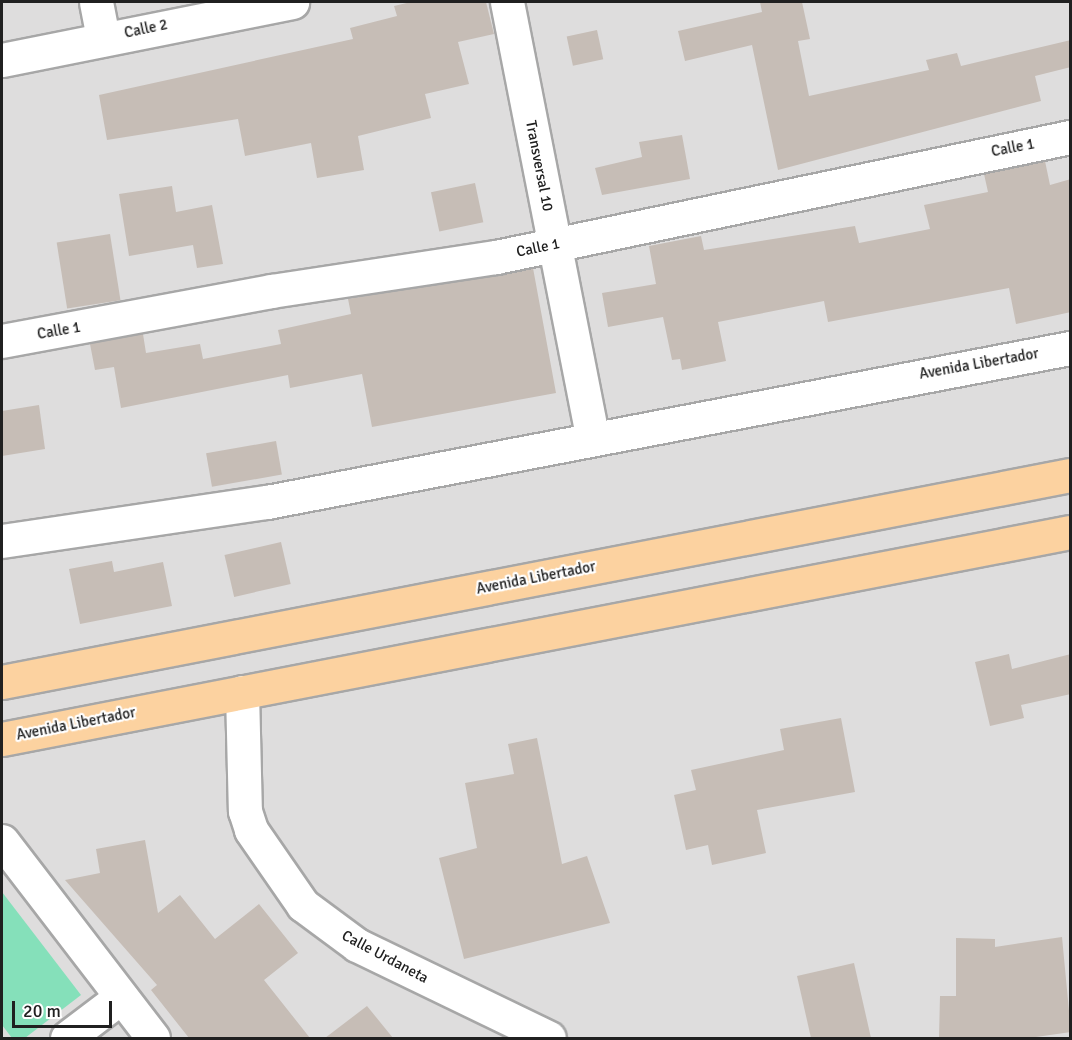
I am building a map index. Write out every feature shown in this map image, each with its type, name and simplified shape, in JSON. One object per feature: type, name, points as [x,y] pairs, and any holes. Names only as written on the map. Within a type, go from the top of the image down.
[{"type":"main road","name":"Avenida Libertador","points":[[2,682],[1071,475]]},
{"type":"main road","name":"Avenida Libertador","points":[[2,739],[1071,532]]},
{"type":"street","points":[[96,2],[103,39]]},
{"type":"street","name":"Calle 2","points":[[2,60],[292,2]]},
{"type":"street","name":"Transversal 10","points":[[507,2],[592,436]]},
{"type":"street","name":"Calle 1","points":[[2,341],[555,245],[1071,137]]},
{"type":"street","name":"Avenida Libertador","points":[[2,541],[267,502],[592,436],[1071,348]]},
{"type":"street","name":"Calle Urdaneta","points":[[242,692],[245,811],[251,830],[303,904],[357,945],[549,1038]]},
{"type":"street","points":[[2,841],[153,1038]]},
{"type":"street","points":[[67,1038],[121,997]]},
{"type":"shaded area","points":[[2,2],[1070,2],[1070,1038],[2,1038]]},
{"type":"green space","points":[[2,892],[81,995],[25,1038],[12,1038],[2,1025]]},
{"type":"building","points":[[411,2],[486,2],[494,34],[458,42],[469,84],[425,94],[431,118],[358,136],[364,170],[317,178],[311,143],[245,156],[238,119],[107,140],[99,95],[353,39],[350,28],[397,16],[394,6]]},
{"type":"building","points":[[760,2],[802,2],[810,39],[798,41],[809,96],[929,70],[926,60],[957,53],[961,66],[1071,40],[1071,67],[1035,76],[1041,101],[778,170],[752,45],[685,61],[678,31],[762,12]]},
{"type":"building","points":[[597,30],[603,59],[573,66],[567,36]]},
{"type":"building","points":[[682,135],[690,179],[602,195],[595,168],[642,157],[639,142]]},
{"type":"building","points":[[1045,161],[1050,185],[1071,179],[1071,312],[1016,324],[1009,288],[828,322],[824,301],[718,322],[726,361],[682,370],[680,359],[672,360],[663,317],[608,327],[602,293],[656,284],[649,246],[701,236],[704,250],[855,226],[859,243],[930,229],[924,205],[988,192],[984,174]]},
{"type":"building","points":[[475,183],[483,222],[439,231],[431,192]]},
{"type":"building","points":[[172,186],[176,212],[212,205],[223,264],[197,268],[193,245],[129,256],[119,194]]},
{"type":"building","points":[[110,234],[120,300],[67,309],[57,242]]},
{"type":"building","points":[[533,268],[556,393],[372,427],[362,374],[290,388],[288,375],[121,408],[114,367],[95,370],[90,344],[143,334],[146,353],[200,344],[203,359],[281,344],[278,330],[351,314],[348,299]]},
{"type":"building","points":[[39,405],[45,449],[2,456],[2,411]]},
{"type":"building","points":[[276,441],[282,474],[212,487],[206,453]]},
{"type":"building","points":[[281,542],[291,584],[234,597],[224,555]]},
{"type":"building","points":[[112,561],[114,572],[163,562],[172,606],[80,624],[69,569]]},
{"type":"building","points":[[1009,654],[1012,669],[1071,654],[1071,694],[1021,705],[1024,718],[990,726],[975,662]]},
{"type":"building","points":[[841,718],[855,792],[757,810],[766,853],[712,865],[708,845],[686,850],[674,795],[696,790],[691,770],[784,750],[780,729]]},
{"type":"building","points":[[537,738],[562,864],[587,856],[610,923],[464,959],[439,858],[477,848],[465,783],[514,774],[508,744]]},
{"type":"building","points":[[145,840],[158,913],[180,895],[215,939],[259,904],[298,953],[264,980],[310,1038],[189,1038],[151,990],[157,985],[65,880],[100,873],[96,849]]},
{"type":"building","points":[[1062,937],[1071,1032],[1029,1038],[939,1038],[940,996],[956,996],[956,938],[995,939],[995,947]]},
{"type":"building","points":[[854,963],[871,1038],[811,1038],[797,976]]},
{"type":"building","points":[[367,1006],[393,1038],[325,1038]]}]
